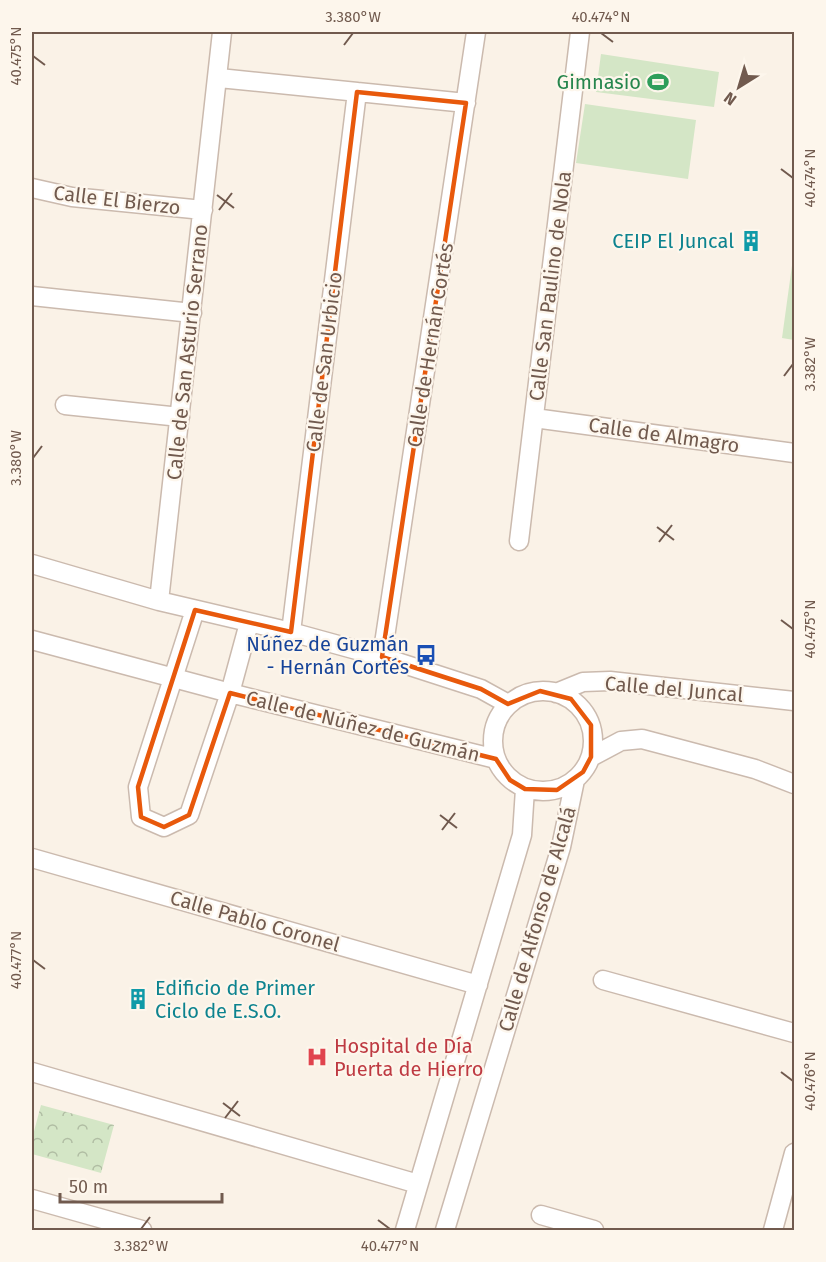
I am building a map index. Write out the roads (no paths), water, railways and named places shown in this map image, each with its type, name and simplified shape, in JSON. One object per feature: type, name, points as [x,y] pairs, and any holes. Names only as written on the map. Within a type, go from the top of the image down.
[{"type":"street","name":"Calle de San Asturio Serrano","points":[[159,602],[219,78],[222,32]]},
{"type":"street","name":"Calle de Hernán Cortés","points":[[382,657],[476,32]]},
{"type":"street","name":"Calle San Paulino de Nola","points":[[519,541],[580,32]]},
{"type":"street","points":[[219,78],[466,103]]},
{"type":"street","name":"Calle de San Urbicio","points":[[291,632],[357,92]]},
{"type":"street","name":"Calle El Bierzo","points":[[32,188],[72,197],[203,210]]},
{"type":"street","points":[[32,296],[192,313]]},
{"type":"street","points":[[65,405],[180,417]]},
{"type":"street","name":"Calle de Almagro","points":[[534,418],[795,453]]},
{"type":"street","points":[[32,564],[159,602],[291,632],[382,657],[481,689],[508,704]]},
{"type":"street","name":"Calle de Núñez de Guzmán","points":[[195,610],[138,787],[141,817],[164,826],[189,815],[230,693],[249,622]]},
{"type":"street","name":"Calle de Núñez de Guzmán","points":[[32,640],[230,693],[496,759]]},
{"type":"street","name":"Calle del Juncal","points":[[556,693],[583,682],[610,681],[655,684],[795,701]]},
{"type":"street","points":[[540,691],[556,693],[571,699],[583,711],[591,725],[593,741],[591,757],[583,772],[575,780],[557,790],[541,792],[525,789],[510,780],[496,759],[492,734],[498,717],[508,704],[523,694],[540,691]]},
{"type":"street","points":[[591,757],[621,741],[642,739],[755,769],[795,784]]},
{"type":"street","name":"Calle de Alfonso de Alcalá","points":[[445,1230],[561,847],[575,780]]},
{"type":"street","name":"Calle de Alfonso de Alcalá","points":[[405,1230],[522,835],[525,789]]},
{"type":"street","name":"Calle Pablo Coronel","points":[[32,858],[478,985]]},
{"type":"street","points":[[603,980],[795,1033]]},
{"type":"street","points":[[32,1072],[418,1184]]},
{"type":"street","points":[[773,1230],[795,1153]]},
{"type":"street","points":[[32,1199],[142,1230]]},
{"type":"street","points":[[541,1215],[594,1230]]},
{"type":"place","name":"Gimnasio","points":[[658,82]]},
{"type":"place","name":"CEIP El Juncal","points":[[751,241]]},
{"type":"place","name":"Núñez de Guzmán - Hernán Cortés","points":[[426,655]]},
{"type":"place","name":"Edificio de Primer Ciclo de E.S.O.","points":[[138,999]]},
{"type":"place","name":"Hospital de Día Puerta de Hierro","points":[[317,1057]]}]
